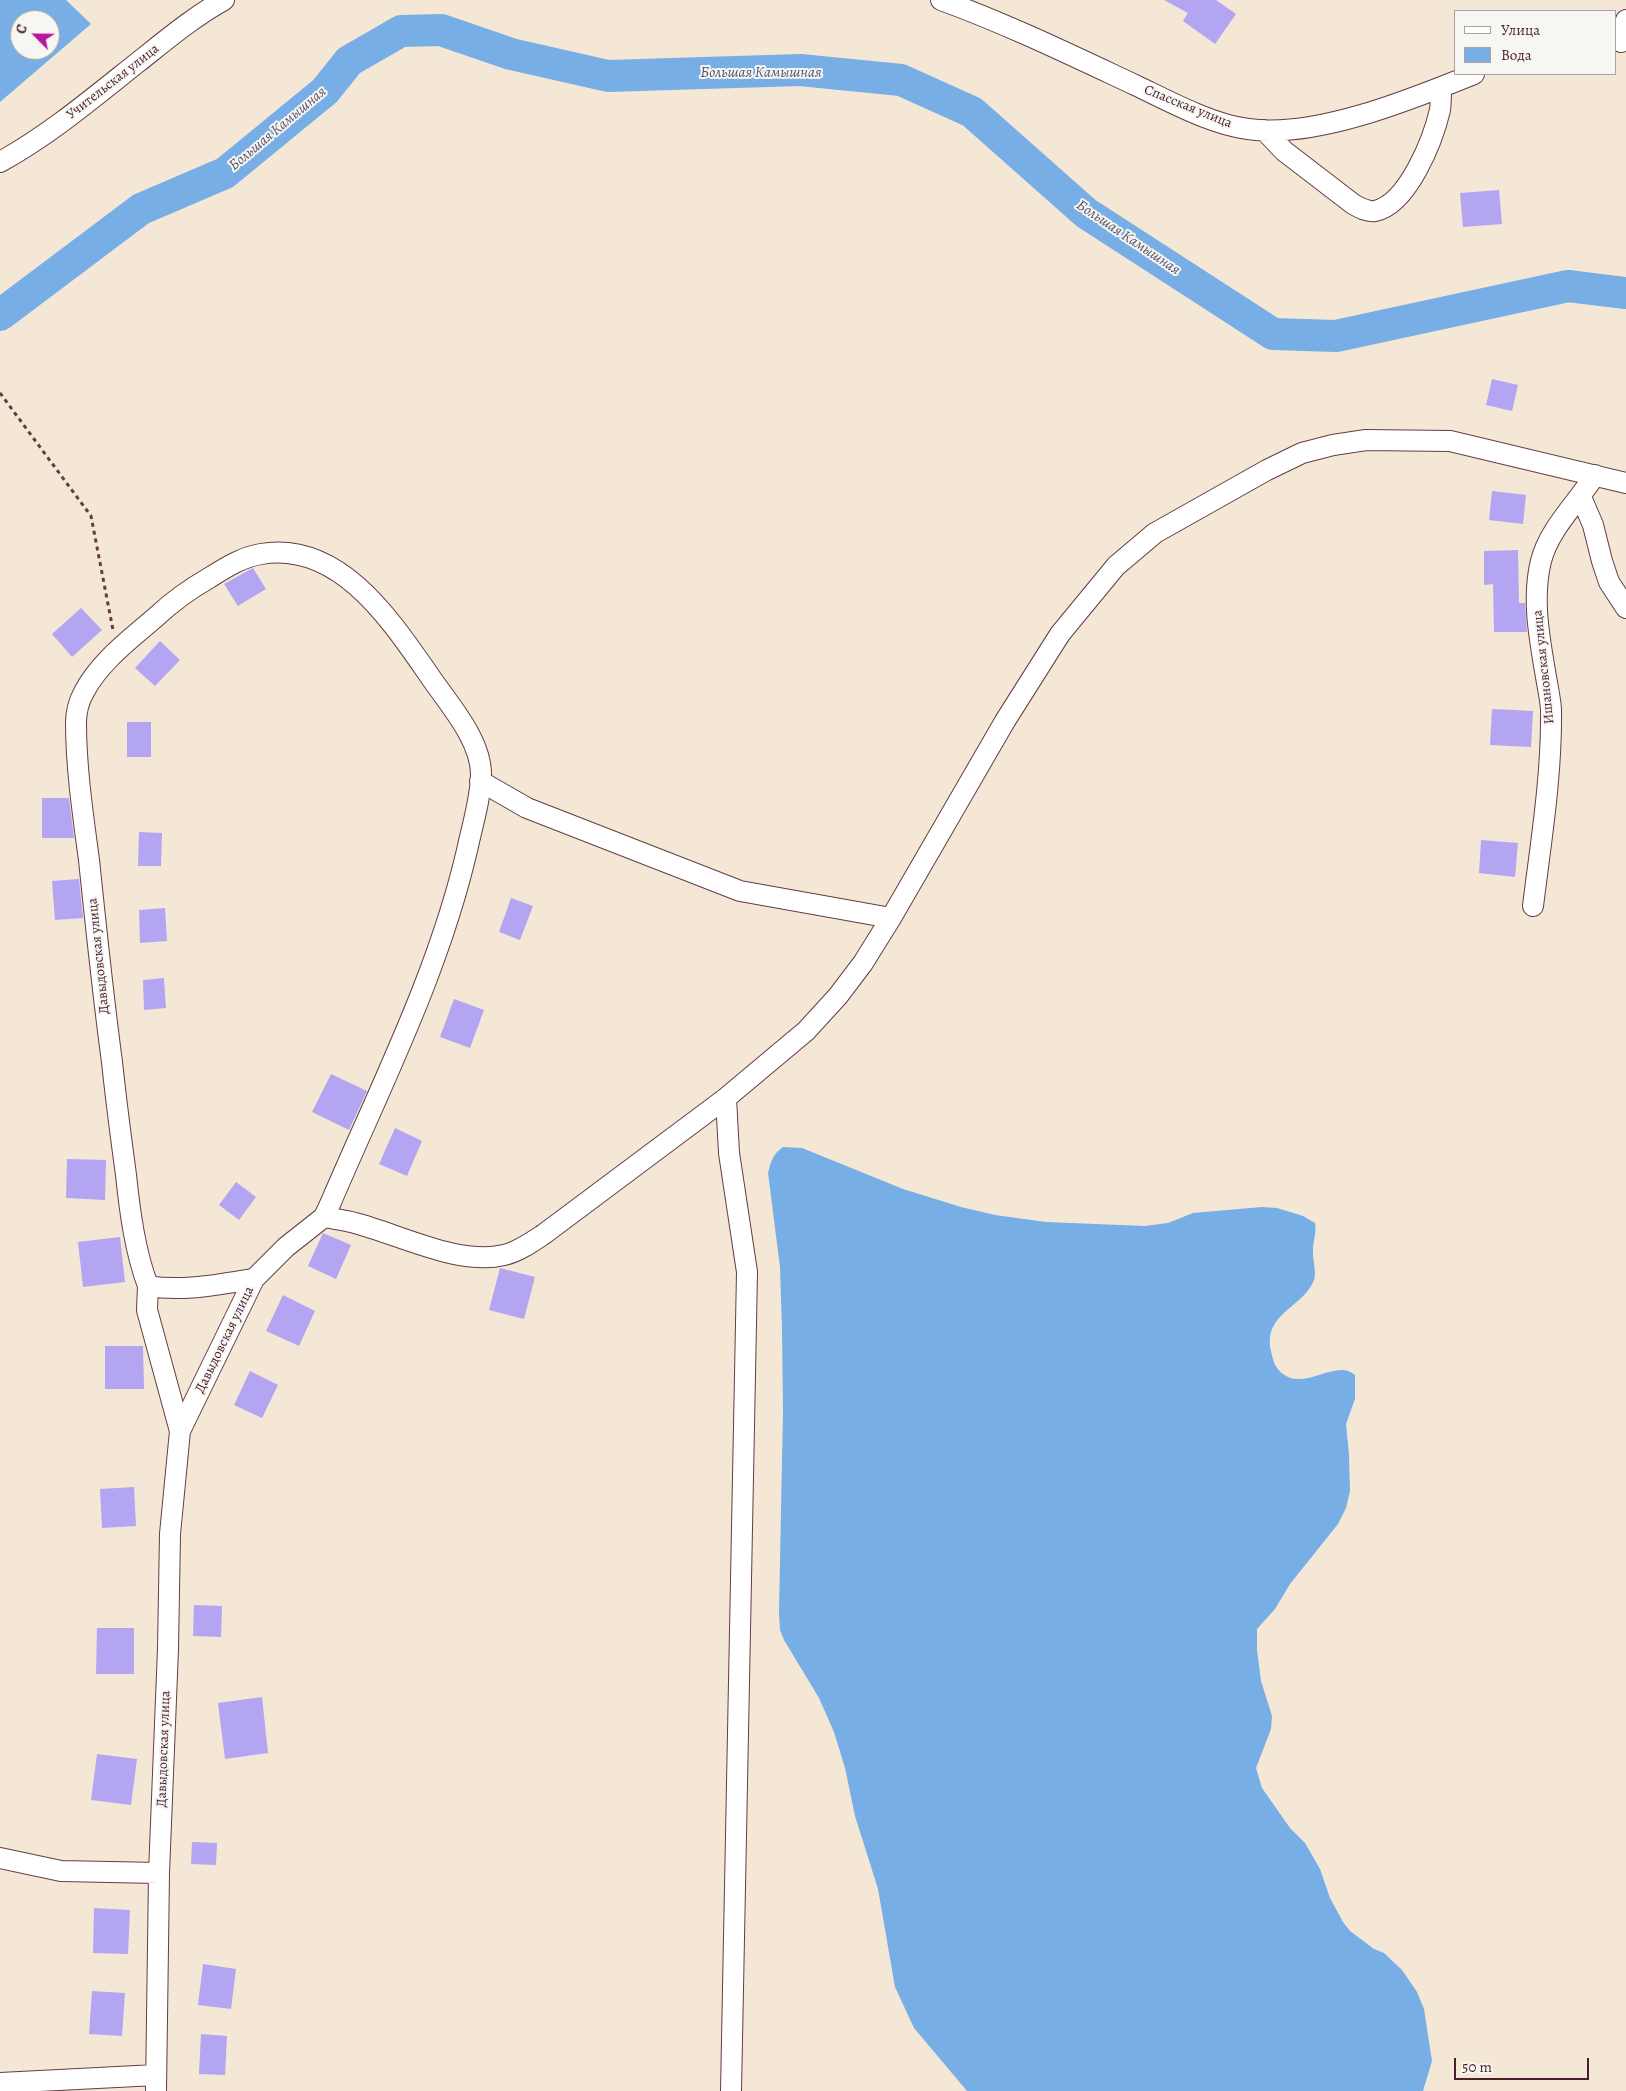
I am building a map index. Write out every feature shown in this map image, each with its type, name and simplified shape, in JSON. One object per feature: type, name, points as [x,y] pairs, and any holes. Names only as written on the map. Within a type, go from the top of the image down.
[{"type":"street","name":"Учительская улица","points":[[0,162],[57,126],[158,46],[224,0]]},
{"type":"street","name":"Спасская улица","points":[[940,0],[986,17],[1176,104],[1218,121],[1248,129],[1264,130],[1307,127],[1336,122],[1407,100],[1471,75]]},
{"type":"street","points":[[1621,42],[1626,20]]},
{"type":"street","points":[[1264,130],[1284,151],[1353,204],[1364,210],[1374,211],[1387,205],[1399,195],[1412,177],[1435,128],[1440,108],[1441,87]]},
{"type":"street","points":[[254,1279],[286,1247],[324,1217],[353,1222],[444,1251],[478,1257],[503,1256],[523,1248],[544,1234],[726,1098],[806,1031],[838,996],[891,918],[1005,721],[1060,634],[1116,566],[1156,533],[1267,470],[1302,453],[1333,444],[1358,441],[1403,439],[1450,441],[1626,483]]},
{"type":"street","name":"Ишановская улица","points":[[1533,906],[1552,742],[1550,705],[1537,602],[1537,580],[1541,560],[1550,539],[1560,521],[1581,497],[1595,475]]},
{"type":"street","points":[[1581,497],[1593,525],[1609,582],[1626,608]]},
{"type":"street","name":"Давыдовская улица","points":[[254,1279],[190,1289],[165,1289],[148,1286],[141,1266],[131,1217],[102,979],[84,823],[76,716],[84,692],[95,676],[117,652],[172,601],[233,563],[259,554],[287,553],[309,558],[334,568],[352,581],[377,605],[463,725],[477,751],[481,771],[463,868],[445,930],[397,1052],[324,1217]]},
{"type":"street","points":[[480,781],[527,808],[740,891],[891,918]]},
{"type":"street","points":[[726,1098],[729,1154],[747,1272],[730,2091]]},
{"type":"street","name":"Давыдовская улица","points":[[156,2083],[159,1873],[168,1649],[170,1534],[180,1431],[254,1279]]},
{"type":"street","points":[[148,1286],[147,1310],[180,1431]]},
{"type":"street","points":[[0,1858],[61,1871],[159,1873]]},
{"type":"street","points":[[0,2084],[156,2083]]},
{"type":"path","points":[[0,393],[91,516],[117,652]]},
{"type":"water","points":[[0,0],[66,0],[91,24],[60,51],[60,10],[10,10],[10,60],[49,60],[0,102]]},
{"type":"water","points":[[783,1147],[802,1148],[903,1189],[961,1207],[995,1215],[1046,1222],[1145,1226],[1168,1223],[1193,1213],[1262,1207],[1277,1208],[1303,1216],[1315,1223],[1316,1230],[1313,1246],[1314,1280],[1302,1298],[1278,1319],[1270,1338],[1271,1351],[1278,1369],[1283,1374],[1292,1378],[1301,1379],[1339,1370],[1348,1371],[1355,1375],[1355,1399],[1346,1424],[1350,1491],[1346,1508],[1338,1524],[1290,1584],[1275,1609],[1257,1629],[1257,1650],[1261,1681],[1272,1716],[1271,1729],[1256,1768],[1262,1788],[1290,1828],[1305,1843],[1320,1869],[1330,1898],[1343,1922],[1350,1931],[1374,1949],[1384,1953],[1402,1970],[1417,1992],[1424,2009],[1432,2061],[1423,2091],[967,2091],[914,2028],[895,1987],[878,1889],[855,1816],[845,1768],[834,1732],[819,1698],[784,1640],[780,1630],[783,1411],[782,1329],[780,1267],[768,1173],[773,1158]]},
{"type":"building","points":[[1164,0],[1216,0],[1236,14],[1215,44],[1183,21],[1188,13]]},
{"type":"building","points":[[1499,190],[1502,224],[1463,227],[1460,193]]},
{"type":"building","points":[[1492,379],[1518,385],[1512,411],[1486,405]]},
{"type":"building","points":[[1492,491],[1526,495],[1523,524],[1489,520]]},
{"type":"building","points":[[1518,550],[1519,603],[1525,603],[1527,632],[1494,632],[1493,584],[1484,585],[1484,551]]},
{"type":"building","points":[[253,568],[266,589],[238,606],[224,584]]},
{"type":"building","points":[[81,608],[102,630],[72,657],[52,634]]},
{"type":"building","points":[[160,641],[180,660],[155,686],[135,668]]},
{"type":"building","points":[[1492,709],[1533,711],[1531,747],[1490,745]]},
{"type":"building","points":[[127,722],[151,722],[151,757],[127,757]]},
{"type":"building","points":[[42,798],[69,798],[74,838],[42,838]]},
{"type":"building","points":[[139,832],[162,833],[161,866],[138,866]]},
{"type":"building","points":[[1481,840],[1518,843],[1515,877],[1479,873]]},
{"type":"building","points":[[79,879],[83,918],[55,920],[52,881]]},
{"type":"building","points":[[511,898],[533,906],[520,940],[499,932]]},
{"type":"building","points":[[165,908],[167,941],[140,943],[139,910]]},
{"type":"building","points":[[164,978],[166,1008],[144,1010],[143,980]]},
{"type":"building","points":[[454,999],[484,1010],[470,1048],[440,1037]]},
{"type":"building","points":[[331,1074],[367,1091],[349,1130],[312,1112]]},
{"type":"building","points":[[395,1128],[422,1141],[407,1176],[379,1164]]},
{"type":"building","points":[[67,1159],[106,1160],[105,1200],[66,1198]]},
{"type":"building","points":[[236,1182],[256,1197],[239,1220],[219,1205]]},
{"type":"building","points":[[323,1233],[351,1245],[336,1279],[308,1266]]},
{"type":"building","points":[[120,1237],[125,1282],[83,1287],[78,1242]]},
{"type":"building","points":[[500,1268],[535,1277],[524,1319],[489,1310]]},
{"type":"building","points":[[283,1295],[315,1311],[299,1346],[266,1331]]},
{"type":"building","points":[[105,1346],[143,1346],[144,1389],[105,1389]]},
{"type":"building","points":[[250,1371],[278,1385],[262,1418],[234,1405]]},
{"type":"building","points":[[134,1487],[136,1526],[102,1528],[100,1489]]},
{"type":"building","points":[[194,1605],[222,1606],[221,1637],[193,1636]]},
{"type":"building","points":[[97,1628],[134,1628],[134,1674],[96,1674]]},
{"type":"building","points":[[262,1697],[268,1753],[225,1759],[218,1703]]},
{"type":"building","points":[[97,1754],[137,1759],[131,1805],[91,1800]]},
{"type":"building","points":[[192,1842],[217,1843],[216,1865],[191,1864]]},
{"type":"building","points":[[94,1908],[130,1910],[128,1954],[93,1953]]},
{"type":"building","points":[[203,1964],[236,1969],[231,2009],[198,2005]]},
{"type":"building","points":[[92,1991],[125,1993],[122,2036],[89,2034]]},
{"type":"building","points":[[201,2034],[227,2036],[225,2075],[199,2074]]},
{"type":"waterway","name":"Большая Камышная","points":[[0,315],[141,209],[225,173],[325,91],[349,61],[401,31],[441,30],[511,54],[608,76],[800,70],[901,80],[972,112],[1086,213],[1273,334],[1336,336],[1568,286],[1626,293]]}]
